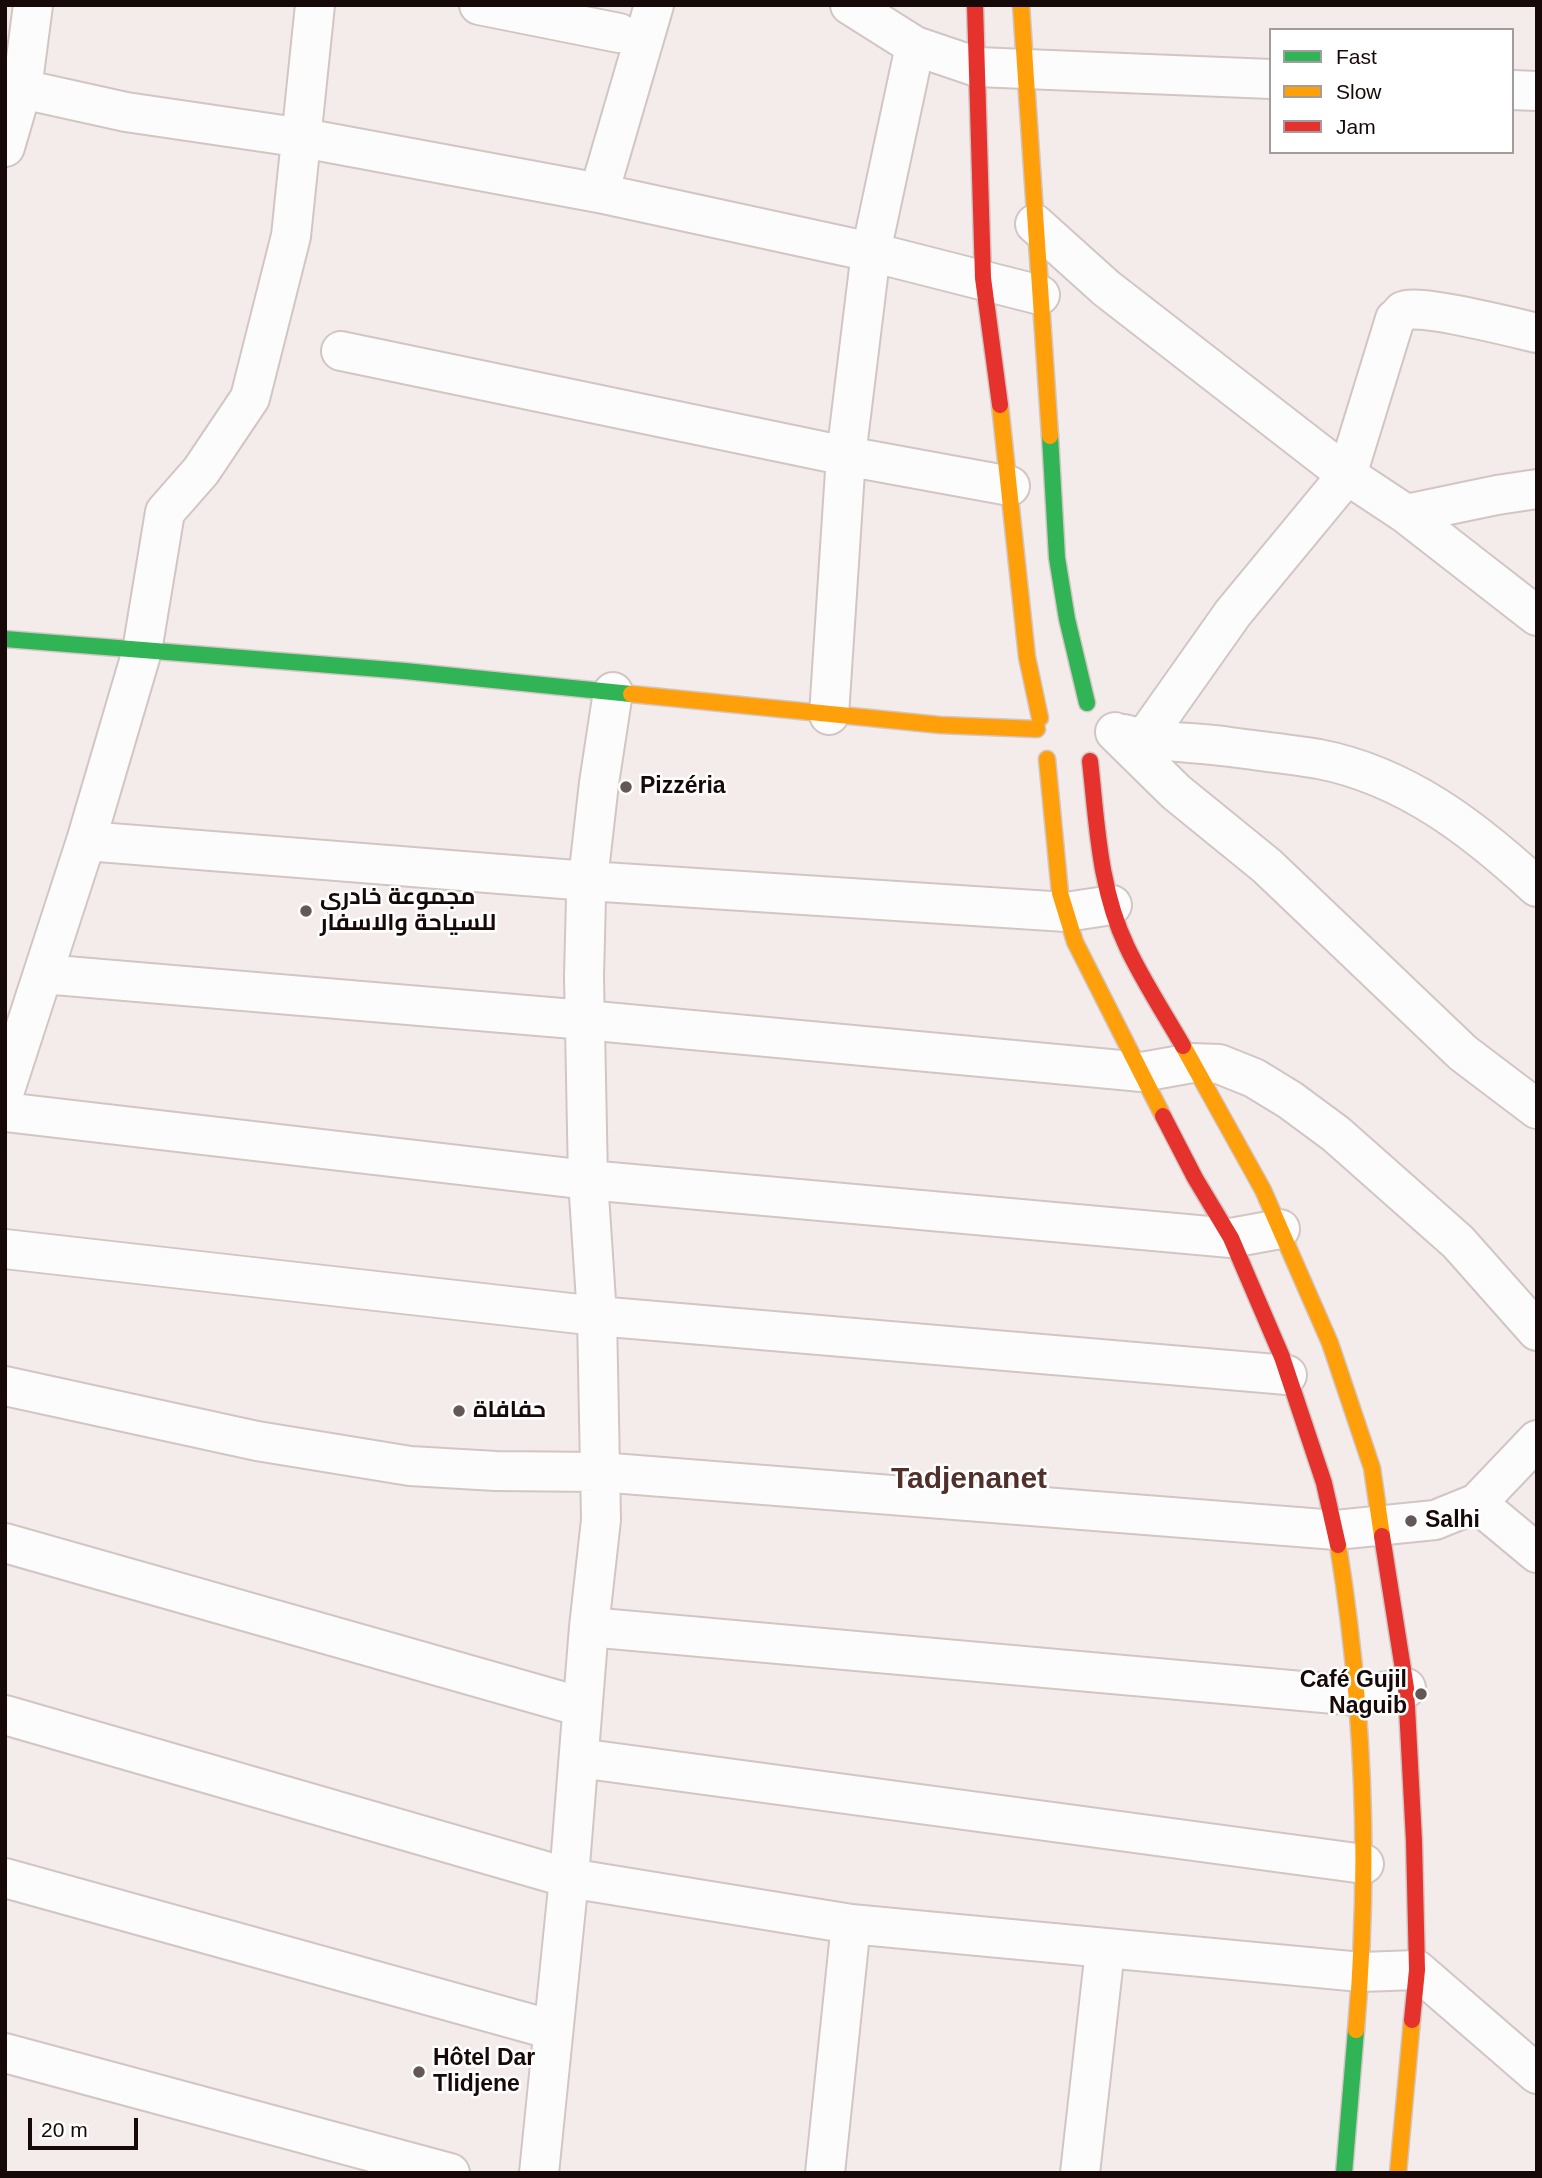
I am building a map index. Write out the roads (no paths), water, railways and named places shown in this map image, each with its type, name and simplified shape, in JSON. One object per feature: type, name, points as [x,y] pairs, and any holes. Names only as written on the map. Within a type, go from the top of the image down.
[{"type":"main road","points":[[975,5],[983,278],[1010,486],[1027,657],[1039,724],[1038,740],[1047,759],[1060,893],[1075,942],[1195,1178],[1231,1238],[1287,1375],[1324,1483],[1336,1530],[1350,1617],[1364,1804],[1361,1972],[1344,2173]]},
{"type":"main road","points":[[1021,5],[1056,558],[1067,619],[1105,734],[1101,862],[1126,945],[1263,1190],[1334,1355],[1372,1468],[1406,1688],[1414,1841],[1418,1970],[1398,2173]]},
{"type":"main road","points":[[5,639],[405,671],[829,715],[1001,729],[1039,724]]},
{"type":"main road","points":[[1039,724],[1047,709],[1061,701],[1077,700],[1105,734]]},
{"type":"main road","points":[[1047,759],[1058,765],[1080,766],[1105,734]]},
{"type":"street","points":[[5,147],[22,89],[33,5]]},
{"type":"street","points":[[5,1090],[86,841],[142,651],[165,512],[201,471],[250,398],[291,236],[315,5]]},
{"type":"street","points":[[479,5],[619,33]]},
{"type":"street","points":[[599,193],[654,5]]},
{"type":"street","points":[[850,5],[915,46],[977,66],[1269,79]]},
{"type":"street","points":[[829,715],[846,456],[871,252],[915,46]]},
{"type":"street","points":[[22,89],[126,112],[303,138],[599,193],[871,252],[983,278],[1040,295]]},
{"type":"street","points":[[1514,90],[1537,91]]},
{"type":"street","points":[[1035,224],[1106,288],[1347,475],[1406,514],[1537,616]]},
{"type":"street","points":[[1105,734],[1233,613],[1347,475],[1395,319],[1402,311],[1430,311],[1537,333]]},
{"type":"street","points":[[341,351],[846,456],[1010,486]]},
{"type":"street","points":[[1406,514],[1537,489]]},
{"type":"street","points":[[540,2173],[601,1520],[597,1316],[588,1180],[585,1020],[588,881],[613,692]]},
{"type":"street","points":[[1105,734],[1186,741],[1321,760],[1391,781],[1458,820],[1537,887]]},
{"type":"street","points":[[1105,734],[1267,866],[1463,1053],[1537,1109]]},
{"type":"street","points":[[86,841],[588,881],[1066,912],[1112,905]]},
{"type":"street","points":[[43,974],[585,1020],[1142,1072],[1192,1063],[1219,1064],[1254,1078],[1290,1100],[1336,1134],[1458,1242],[1537,1331]]},
{"type":"street","points":[[5,1112],[588,1180],[1231,1238],[1280,1229]]},
{"type":"street","points":[[5,1249],[597,1316],[1287,1375]]},
{"type":"street","points":[[5,1386],[257,1441],[410,1465],[496,1471],[599,1472],[1336,1530],[1435,1520],[1477,1503],[1537,1440]]},
{"type":"street","points":[[1477,1503],[1537,1553]]},
{"type":"street","points":[[5,1543],[582,1707]]},
{"type":"street","points":[[589,1627],[1357,1696],[1406,1688]]},
{"type":"street","points":[[5,1715],[569,1878],[851,1924],[1361,1972],[1418,1970],[1530,2057]]},
{"type":"street","points":[[579,1758],[1364,1864]]},
{"type":"street","points":[[5,1878],[554,2030]]},
{"type":"street","points":[[825,2173],[851,1924]]},
{"type":"street","points":[[1080,2173],[1105,1950]]},
{"type":"street","points":[[5,2053],[450,2173]]},
{"type":"place","name":"Pizzéria","points":[[626,787]]},
{"type":"place","name":"مجموعة خادري للسياحة والاسفار","points":[[306,911]]},
{"type":"place","name":"حفافاة","points":[[459,1411]]},
{"type":"place","name":"Salhi","points":[[1411,1521]]},
{"type":"place","name":"Café Gujil Naguib","points":[[1421,1694]]},
{"type":"place","name":"Hôtel Dar Tlidjene","points":[[419,2072]]},
{"type":"district","name":"Tadjenanet","points":[[969,1480]]}]
